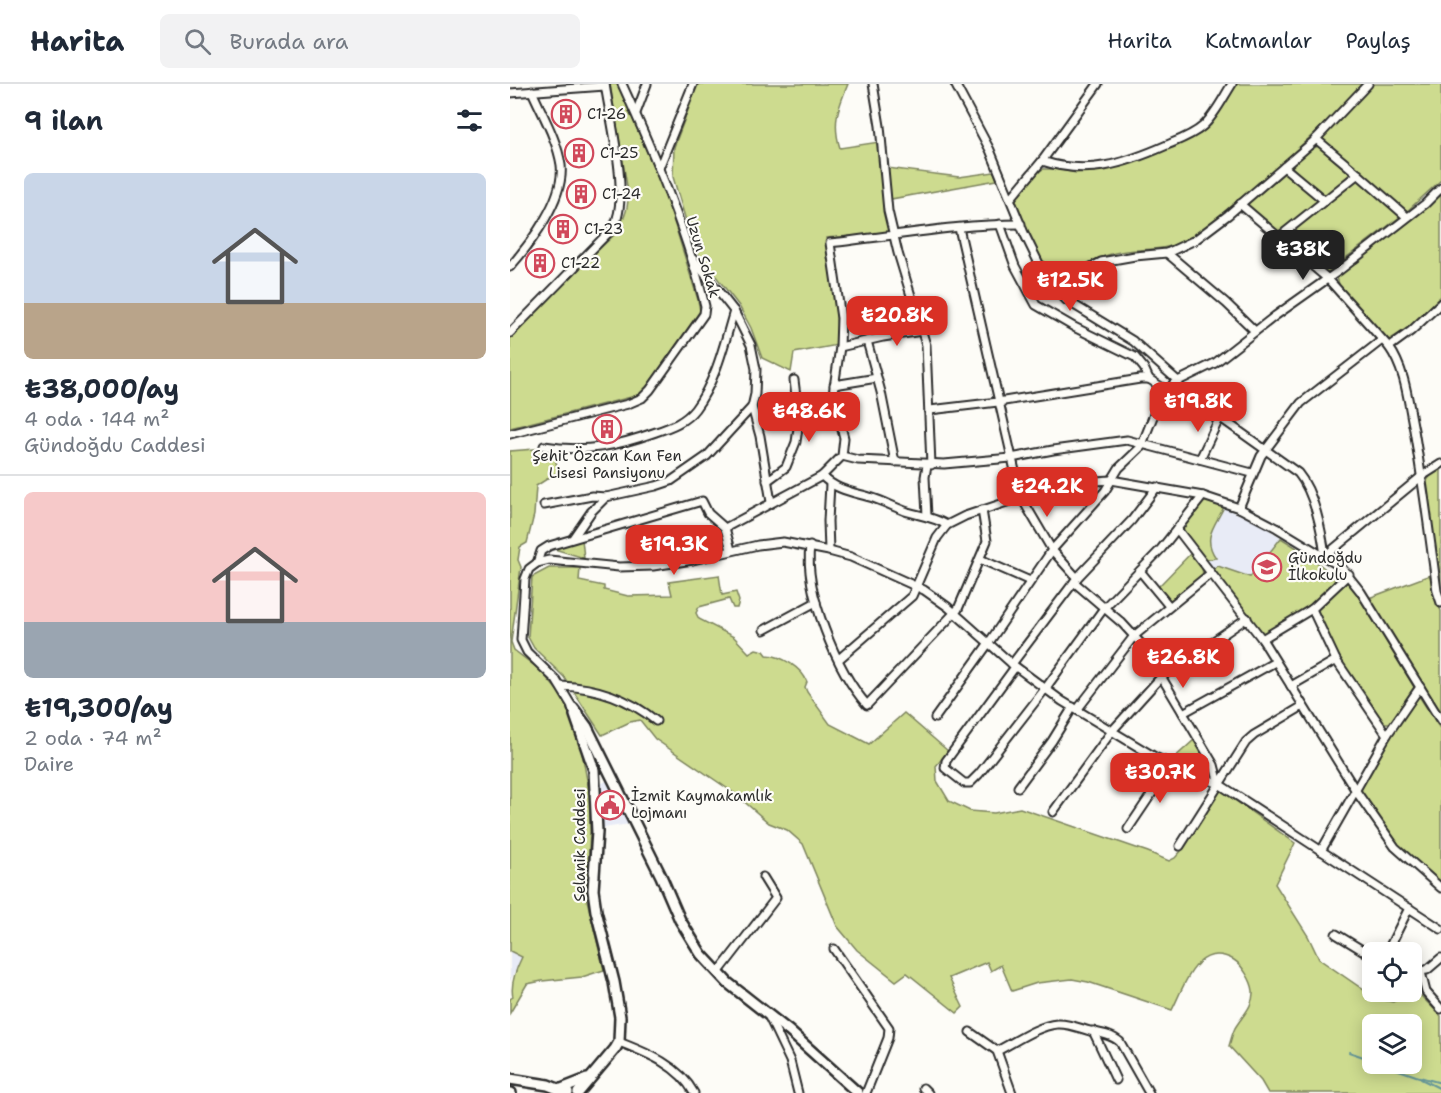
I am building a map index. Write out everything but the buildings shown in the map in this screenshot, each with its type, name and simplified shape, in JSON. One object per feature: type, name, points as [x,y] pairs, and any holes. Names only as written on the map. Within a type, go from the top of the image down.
[{"type":"main road","points":[[573,708],[587,727],[684,927],[701,954],[746,999],[808,1047],[858,1093]]},
{"type":"main road","name":"Selanik Caddesi","points":[[573,708],[594,770],[597,832],[594,900],[619,1008],[619,1042]]},
{"type":"main road","points":[[578,1093],[587,1080],[600,1069],[619,1042]]},
{"type":"main road","points":[[510,1079],[561,1092],[587,1080]]},
{"type":"street","name":"Uzun Sokak","points":[[510,433],[628,404],[647,394],[704,314],[705,306],[691,258],[660,168],[622,84]]},
{"type":"street","points":[[636,113],[647,84]]},
{"type":"street","points":[[660,168],[693,84]]},
{"type":"street","points":[[873,84],[880,126],[888,211],[927,355],[930,410],[929,465],[925,477],[927,516]]},
{"type":"street","points":[[955,84],[990,150],[1041,270],[1054,290],[1138,345],[1176,383],[1220,417],[1290,465],[1303,480],[1318,520],[1324,556]]},
{"type":"street","points":[[1011,198],[1042,161],[1098,84]]},
{"type":"street","points":[[1042,161],[1069,168],[1084,169],[1138,158],[1193,134],[1204,126],[1232,84]]},
{"type":"street","points":[[1054,290],[1101,262],[1167,253],[1196,240],[1316,139],[1368,84]]},
{"type":"street","points":[[510,93],[530,89],[605,85],[621,189],[618,217],[613,228],[510,333]]},
{"type":"street","points":[[510,267],[530,243],[544,220],[561,175],[561,165],[554,142],[530,89]]},
{"type":"street","points":[[1316,139],[1407,217]]},
{"type":"street","points":[[1284,167],[1325,201]]},
{"type":"street","points":[[1280,237],[1358,174]]},
{"type":"street","points":[[935,718],[1052,550],[1105,491],[1119,468],[1143,443],[1158,399],[1166,390],[1215,363],[1328,279],[1441,188]]},
{"type":"street","points":[[1240,204],[1328,279],[1397,359],[1406,386],[1422,476],[1437,591],[1441,603]]},
{"type":"street","points":[[1000,224],[1015,266],[1036,305],[1067,324],[1135,357],[1149,379],[1166,390]]},
{"type":"street","points":[[725,528],[822,476],[842,456],[844,438],[834,400],[841,318],[830,243],[925,230],[1021,224]]},
{"type":"street","points":[[959,228],[1021,497],[1052,550],[1076,580],[1143,646],[1214,765],[1219,784]]},
{"type":"street","points":[[1167,253],[1226,303],[1255,332]]},
{"type":"street","points":[[691,258],[734,312],[748,337],[755,359],[755,393],[752,407],[760,436],[771,502]]},
{"type":"street","points":[[1389,347],[1411,331],[1441,303]]},
{"type":"street","points":[[544,446],[574,449],[606,447],[629,442],[681,423],[694,410],[706,390],[734,312]]},
{"type":"street","points":[[840,347],[901,333],[922,331]]},
{"type":"street","points":[[1239,508],[1252,473],[1266,448],[1308,397],[1382,340]]},
{"type":"street","points":[[867,341],[895,462]]},
{"type":"street","points":[[834,385],[877,378]]},
{"type":"street","points":[[930,410],[1149,379]]},
{"type":"street","points":[[767,481],[786,467],[796,442],[799,415],[794,380]]},
{"type":"street","points":[[544,505],[592,496],[606,497],[656,486],[679,477],[706,456],[752,407]]},
{"type":"street","points":[[1200,459],[1220,417]]},
{"type":"street","points":[[842,456],[858,460],[929,465],[1011,458],[1121,440],[1143,443],[1252,473]]},
{"type":"street","points":[[1324,556],[1422,476],[1441,464]]},
{"type":"street","points":[[822,476],[830,484],[843,490],[927,516],[947,525]]},
{"type":"street","points":[[839,659],[909,599],[917,586],[937,538],[947,525],[1021,497],[1082,482],[1111,480],[1203,496],[1239,508],[1324,556],[1349,574],[1441,721]]},
{"type":"street","points":[[829,551],[830,484]]},
{"type":"street","points":[[1157,487],[1132,520],[1076,580],[945,761],[945,768],[961,781],[967,784],[973,781],[1045,689],[1104,608],[1177,530],[1203,496]]},
{"type":"street","points":[[573,538],[591,512],[606,497]]},
{"type":"street","points":[[537,563],[543,549],[573,538],[608,530],[702,501],[712,517],[725,528],[731,550]]},
{"type":"street","points":[[810,546],[809,569],[816,602],[853,688],[867,705],[955,613],[964,598],[987,537],[982,510]]},
{"type":"street","points":[[1177,530],[1262,639],[1356,791],[1395,847],[1441,888]]},
{"type":"street","points":[[573,708],[561,686],[527,652],[521,640],[525,579],[529,569],[537,563],[549,560],[619,567],[652,566],[693,560],[776,542],[810,546],[851,557],[917,586],[955,613],[1014,665],[1075,709],[1171,765],[1219,784],[1441,929]]},
{"type":"street","points":[[980,559],[1030,581]]},
{"type":"street","points":[[1140,571],[1169,606]]},
{"type":"street","points":[[1018,787],[1075,709],[1134,636],[1211,573]]},
{"type":"street","points":[[1262,639],[1312,609],[1349,574]]},
{"type":"street","points":[[764,630],[816,602]]},
{"type":"street","points":[[1312,609],[1336,660],[1387,735]]},
{"type":"street","points":[[1053,812],[1112,732],[1161,678],[1247,618]]},
{"type":"street","points":[[1291,686],[1336,660]]},
{"type":"street","points":[[1183,713],[1275,662]]},
{"type":"street","points":[[561,686],[599,691],[632,705],[656,721]]},
{"type":"street","points":[[1321,851],[1387,735],[1420,687]]},
{"type":"street","points":[[1180,846],[1250,738],[1303,706]]},
{"type":"street","points":[[1128,829],[1171,765]]},
{"type":"street","points":[[718,973],[776,898],[763,877]]},
{"type":"street","points":[[1392,942],[1409,908]]},
{"type":"street","points":[[1336,934],[1362,950]]},
{"type":"street","points":[[834,949],[889,1028],[888,1038],[866,1093]]},
{"type":"street","points":[[1422,972],[1433,966],[1441,958]]},
{"type":"street","points":[[1422,976],[1426,992],[1441,1009]]},
{"type":"street","points":[[767,1014],[787,1052],[798,1093]]},
{"type":"street","points":[[997,1051],[1054,1024],[1093,1031],[1120,1042],[1149,1093]]},
{"type":"street","points":[[1093,1031],[1116,1080]]},
{"type":"street","points":[[970,1032],[997,1051],[1012,1093]]},
{"type":"street","points":[[619,1042],[641,1050],[672,1068],[686,1080],[694,1093]]},
{"type":"shaded area","name":"Gündoğdu İlkokulu","points":[[1203,500],[1255,521],[1305,553],[1335,579],[1263,634],[1184,533],[1183,527]]},
{"type":"shaded area","name":"İzmit Kaymakamlık Lojmanı","points":[[608,780],[630,824],[603,828],[597,786]]},
{"type":"shaded area","points":[[510,951],[522,957],[510,981]]},
{"type":"green space","points":[[610,84],[618,84],[667,199],[700,311],[639,395],[510,428],[510,333],[613,236],[626,210],[628,192]]},
{"type":"green space","points":[[698,84],[848,84],[836,123],[840,148],[879,142],[891,233],[826,238],[835,301],[838,345],[794,353],[791,372],[762,358],[751,328],[739,306],[694,248],[673,177],[674,147]]},
{"type":"green space","points":[[1235,84],[1364,84],[1286,159],[1194,236],[1170,246],[1107,255],[1083,266],[1054,284],[1024,227],[1016,202],[1016,198],[1032,175],[1043,169],[1076,173],[1122,166],[1200,134],[1211,125]]},
{"type":"green space","points":[[1372,84],[1441,84],[1441,180],[1406,212],[1320,138]]},
{"type":"green space","points":[[1318,146],[1350,174],[1323,196],[1292,167],[1308,151]]},
{"type":"green space","points":[[887,168],[959,177],[994,172],[997,180],[891,199]]},
{"type":"green space","points":[[1283,172],[1319,201],[1279,233],[1248,207],[1246,202]]},
{"type":"green space","points":[[1355,180],[1360,180],[1401,216],[1326,273],[1285,236]]},
{"type":"green space","points":[[1441,193],[1441,296],[1407,329],[1389,340],[1340,288],[1337,277],[1422,212]]},
{"type":"green space","points":[[535,449],[554,451],[558,472],[536,486],[534,515],[527,543],[520,547],[518,560],[521,567],[511,642],[514,650],[540,670],[562,696],[579,737],[590,796],[586,896],[604,970],[582,977],[527,984],[510,1013],[513,982],[522,957],[510,951],[510,451]]},
{"type":"green space","points":[[1441,467],[1441,595],[1426,482],[1433,472]]},
{"type":"green space","points":[[1203,500],[1224,507],[1210,538],[1212,551],[1216,558],[1205,560],[1184,533],[1183,527]]},
{"type":"green space","points":[[1281,538],[1305,553],[1335,579],[1314,603],[1281,626],[1263,634],[1213,570],[1218,566],[1250,577]]},
{"type":"green space","points":[[582,539],[584,558],[551,548]]},
{"type":"green space","points":[[1190,554],[1202,568],[1203,575],[1169,602],[1157,588]]},
{"type":"green space","points":[[549,568],[580,568],[579,581],[604,586],[604,590],[628,596],[672,595],[669,582],[719,575],[722,595],[736,592],[739,601],[737,608],[733,608],[729,599],[699,607],[696,613],[699,619],[734,637],[749,653],[756,649],[764,651],[767,655],[791,664],[801,672],[807,682],[805,687],[807,692],[830,724],[869,744],[904,713],[948,751],[936,766],[937,781],[949,801],[970,811],[994,813],[1020,808],[1169,861],[1182,850],[1219,789],[1295,843],[1275,884],[1308,936],[1319,959],[1362,989],[1362,1002],[1422,1002],[1422,997],[1441,1016],[1441,1093],[1268,1093],[1261,1081],[1229,1046],[1235,1028],[1250,1006],[1253,991],[1249,978],[1240,966],[1234,960],[1222,955],[1202,960],[1194,968],[1172,1010],[1088,982],[1072,979],[1037,983],[1012,991],[1001,965],[991,971],[987,962],[949,978],[963,1007],[957,1013],[907,973],[896,981],[857,950],[837,926],[803,844],[787,830],[769,823],[734,793],[655,739],[640,720],[630,722],[602,735],[564,677],[534,648],[528,637],[532,577]]},
{"type":"green space","points":[[1430,575],[1434,595],[1441,611],[1441,713],[1369,598]]},
{"type":"green space","points":[[1349,580],[1414,687],[1390,723],[1382,723],[1338,658],[1316,610]]},
{"type":"green space","points":[[1419,696],[1441,730],[1441,885],[1397,845],[1358,791],[1393,732]]},
{"type":"green space","points":[[1194,740],[1210,768],[1208,773],[1172,760]]},
{"type":"waterway","points":[[1349,1052],[1362,1057]]},
{"type":"waterway","points":[[1410,1074],[1441,1083]]},
{"type":"waterway","points":[[1421,1079],[1441,1089]]},
{"type":"place","name":"C1-26","points":[[566,114]]},
{"type":"place","name":"C1-25","points":[[579,153]]},
{"type":"place","name":"C1-24","points":[[581,194]]},
{"type":"place","name":"C1-23","points":[[563,229]]},
{"type":"place","name":"C1-22","points":[[540,263]]},
{"type":"place","name":"Şehit Özcan Kan Fen Lisesi Pansiyonu","points":[[607,429]]},
{"type":"place","name":"Gündoğdu İlkokulu","points":[[1267,567]]},
{"type":"place","name":"İzmit Kaymakamlık Lojmanı","points":[[610,805]]}]
